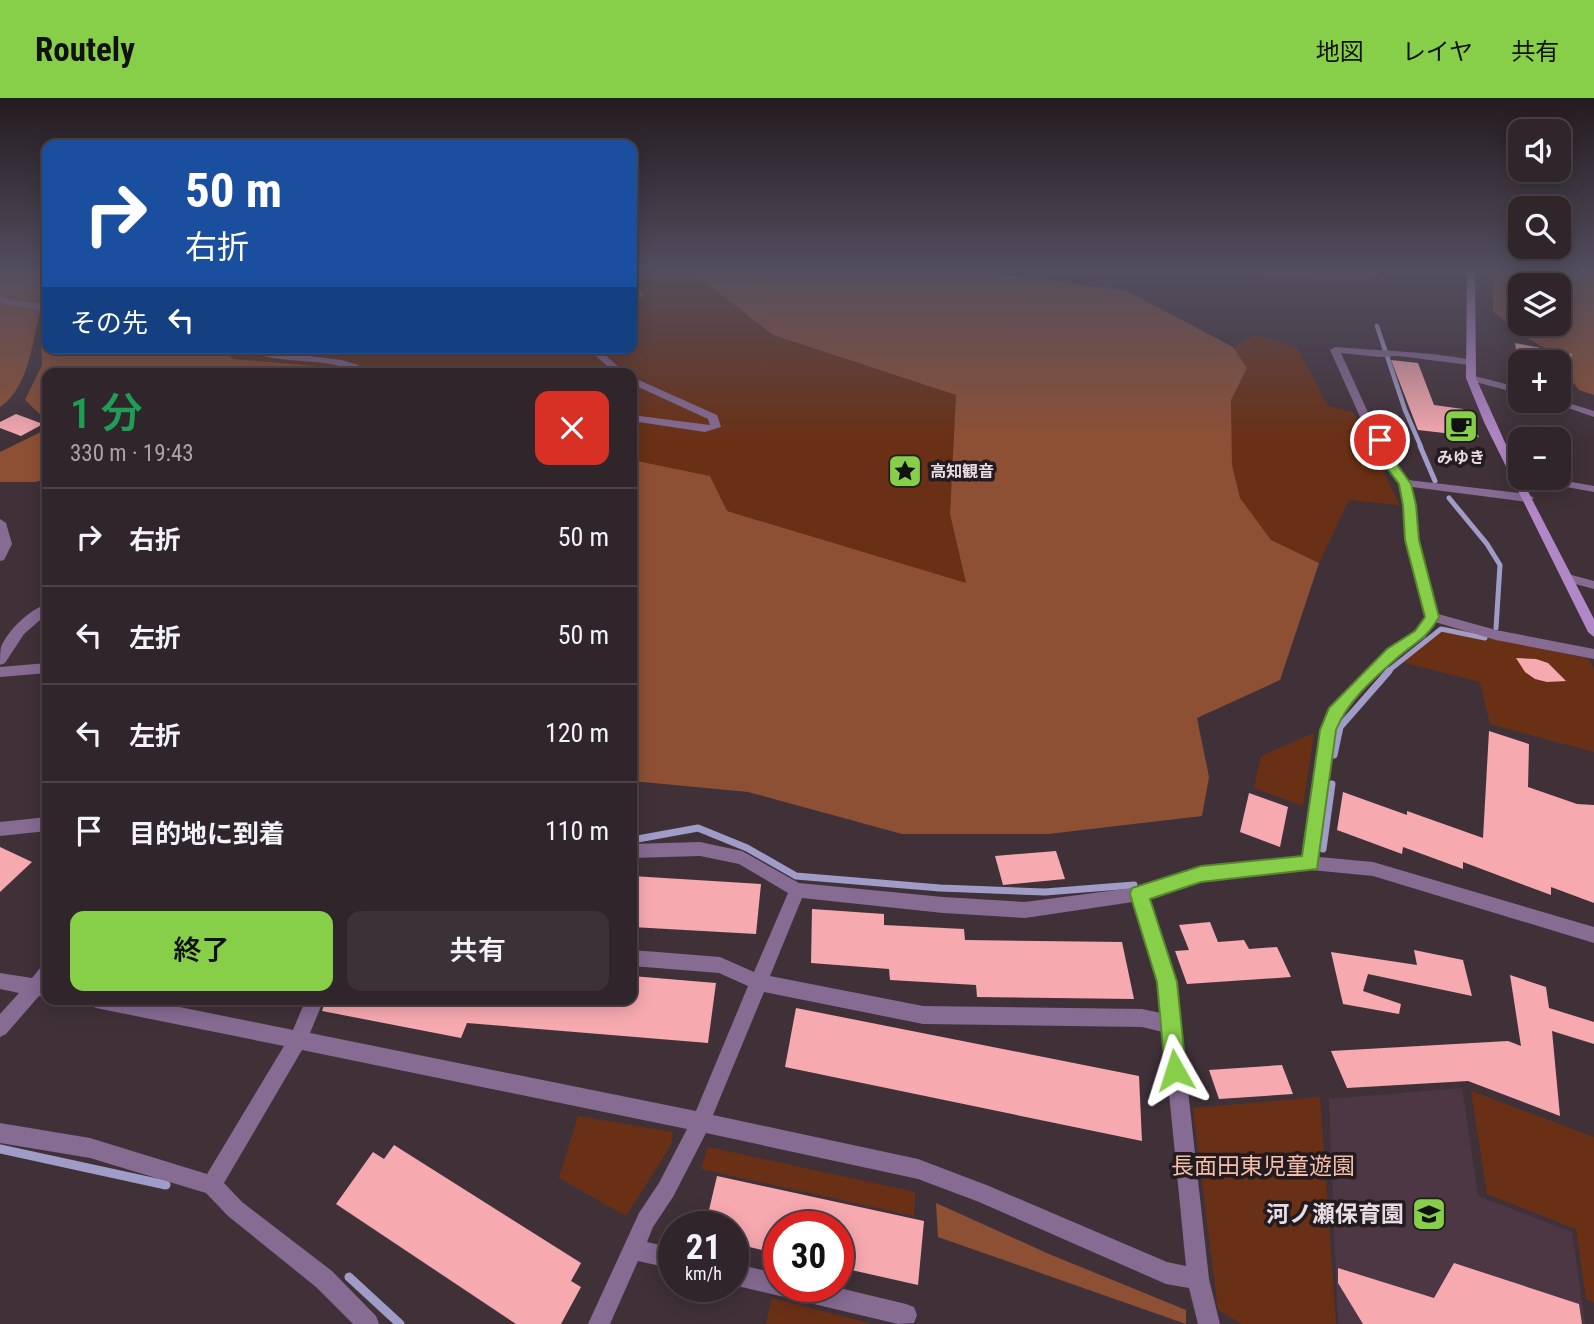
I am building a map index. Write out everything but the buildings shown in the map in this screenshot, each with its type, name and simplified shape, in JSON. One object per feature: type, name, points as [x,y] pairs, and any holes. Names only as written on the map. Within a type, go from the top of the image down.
[{"type":"street","points":[[1470,327],[1471,379],[1489,422],[1594,632]]},
{"type":"street","points":[[1311,863],[1311,843],[1328,730],[1337,708],[1392,653],[1420,635],[1432,617],[1412,540],[1410,505],[1405,484],[1390,464],[1380,440],[1366,419],[1335,350],[1395,353],[1469,362]]},
{"type":"street","points":[[279,354],[339,362],[358,368]]},
{"type":"street","points":[[598,354],[615,368]]},
{"type":"street","points":[[1471,379],[1508,387]]},
{"type":"street","points":[[637,383],[713,417],[717,423],[716,427],[705,429],[637,419]]},
{"type":"street","points":[[1571,407],[1594,414]]},
{"type":"street","points":[[1405,484],[1528,498]]},
{"type":"street","points":[[1571,485],[1594,489]]},
{"type":"street","points":[[0,523],[8,540],[6,550],[0,557]]},
{"type":"street","points":[[1568,578],[1594,585]]},
{"type":"street","points":[[0,660],[11,640],[29,618],[42,611]]},
{"type":"street","points":[[1432,617],[1496,635],[1594,654]]},
{"type":"street","points":[[0,671],[42,668]]},
{"type":"street","points":[[0,830],[42,825]]},
{"type":"street","points":[[637,851],[699,849],[741,858],[797,890],[943,905],[1025,909],[1139,894],[1201,874],[1311,863],[1373,869],[1594,935]]},
{"type":"street","points":[[599,1324],[646,1220],[666,1190],[701,1122],[797,890]]},
{"type":"street","points":[[1139,894],[1167,982],[1198,1279],[1209,1324]]},
{"type":"street","points":[[637,958],[720,965],[760,983],[923,1015],[1142,1018],[1170,1024]]},
{"type":"street","points":[[0,981],[42,983]]},
{"type":"street","points":[[0,1028],[42,984]]},
{"type":"street","points":[[126,1005],[918,1169],[982,1193],[1166,1273],[1198,1279]]},
{"type":"street","points":[[212,1185],[298,1040],[313,1005]]},
{"type":"street","points":[[0,1133],[90,1148],[212,1185],[235,1209],[324,1279],[368,1324]]},
{"type":"street","points":[[632,1250],[658,1256]]},
{"type":"street","points":[[852,1302],[906,1315]]},
{"type":"shaded area","points":[[0,327],[36,327],[23,377],[17,389],[0,407]]},
{"type":"shaded area","points":[[40,327],[42,354],[226,354],[234,359],[340,368],[42,368],[42,416],[25,400],[42,365]]},
{"type":"shaded area","points":[[763,327],[1196,327],[1233,347],[1247,368],[1231,400],[1232,465],[1240,498],[1271,540],[1319,563],[1280,680],[1197,718],[1209,777],[1202,816],[1048,834],[902,834],[748,792],[637,781],[637,461],[710,476],[727,511],[966,583],[950,514],[956,395],[773,335]]},
{"type":"shaded area","points":[[1571,327],[1594,327],[1594,395],[1579,390],[1571,380],[1571,350],[1548,350],[1524,336],[1571,336]]},
{"type":"shaded area","points":[[42,431],[42,480],[0,482],[0,452]]},
{"type":"shaded area","name":"河ノ瀬保育園","points":[[1462,1088],[1478,1196],[1572,1232],[1585,1324],[1338,1324],[1329,1099]]},
{"type":"shaded area","points":[[936,1203],[1049,1254],[1186,1310],[1186,1324],[938,1237]]},
{"type":"green space","points":[[637,327],[763,327],[773,335],[956,395],[950,514],[966,584],[727,511],[709,476],[637,461],[637,368],[339,368],[234,359],[226,354],[637,354]]},
{"type":"green space","points":[[1256,335],[1297,347],[1328,406],[1353,412],[1400,505],[1349,500],[1319,563],[1271,540],[1240,498],[1232,465],[1231,400],[1247,368],[1233,347]]},
{"type":"green space","points":[[1445,626],[1589,659],[1594,669],[1594,752],[1490,724],[1480,682],[1401,662]]},
{"type":"green space","points":[[1314,733],[1303,806],[1254,788],[1261,756]]},
{"type":"green space","points":[[1471,1091],[1594,1137],[1594,1302],[1586,1299],[1576,1229],[1487,1194]]},
{"type":"green space","name":"長面田東児童遊園","points":[[1320,1097],[1336,1324],[1242,1324],[1218,1310],[1193,1108]]},
{"type":"green space","points":[[578,1116],[673,1132],[671,1145],[626,1216],[559,1178]]},
{"type":"green space","points":[[708,1147],[915,1192],[914,1216],[701,1169]]},
{"type":"green space","points":[[771,1302],[787,1302],[872,1324],[766,1324]]},
{"type":"waterway","points":[[1377,327],[1405,410],[1421,447]]},
{"type":"waterway","points":[[1420,446],[1435,481]]},
{"type":"waterway","points":[[1449,498],[1487,544],[1500,565],[1496,628]]},
{"type":"waterway","points":[[1387,672],[1441,629],[1485,638]]},
{"type":"waterway","points":[[1334,755],[1340,727],[1389,671]]},
{"type":"waterway","points":[[1323,849],[1332,784]]},
{"type":"waterway","points":[[637,839],[698,828],[747,848],[796,876],[940,888],[1045,892],[1134,885]]},
{"type":"waterway","points":[[0,1149],[166,1185]]},
{"type":"waterway","points":[[349,1277],[400,1324]]},
{"type":"place","name":"みゆき","points":[[1461,426]]},
{"type":"place","name":"高知観音","points":[[905,471]]},
{"type":"place","name":"河ノ瀬保育園","points":[[1429,1214]]},
{"type":"route","points":[[1175,1070],[1167,982],[1139,894],[1201,874],[1311,863],[1311,843],[1328,730],[1337,708],[1392,653],[1420,635],[1432,617],[1412,540],[1410,505],[1405,484],[1390,464],[1380,440]]}]
